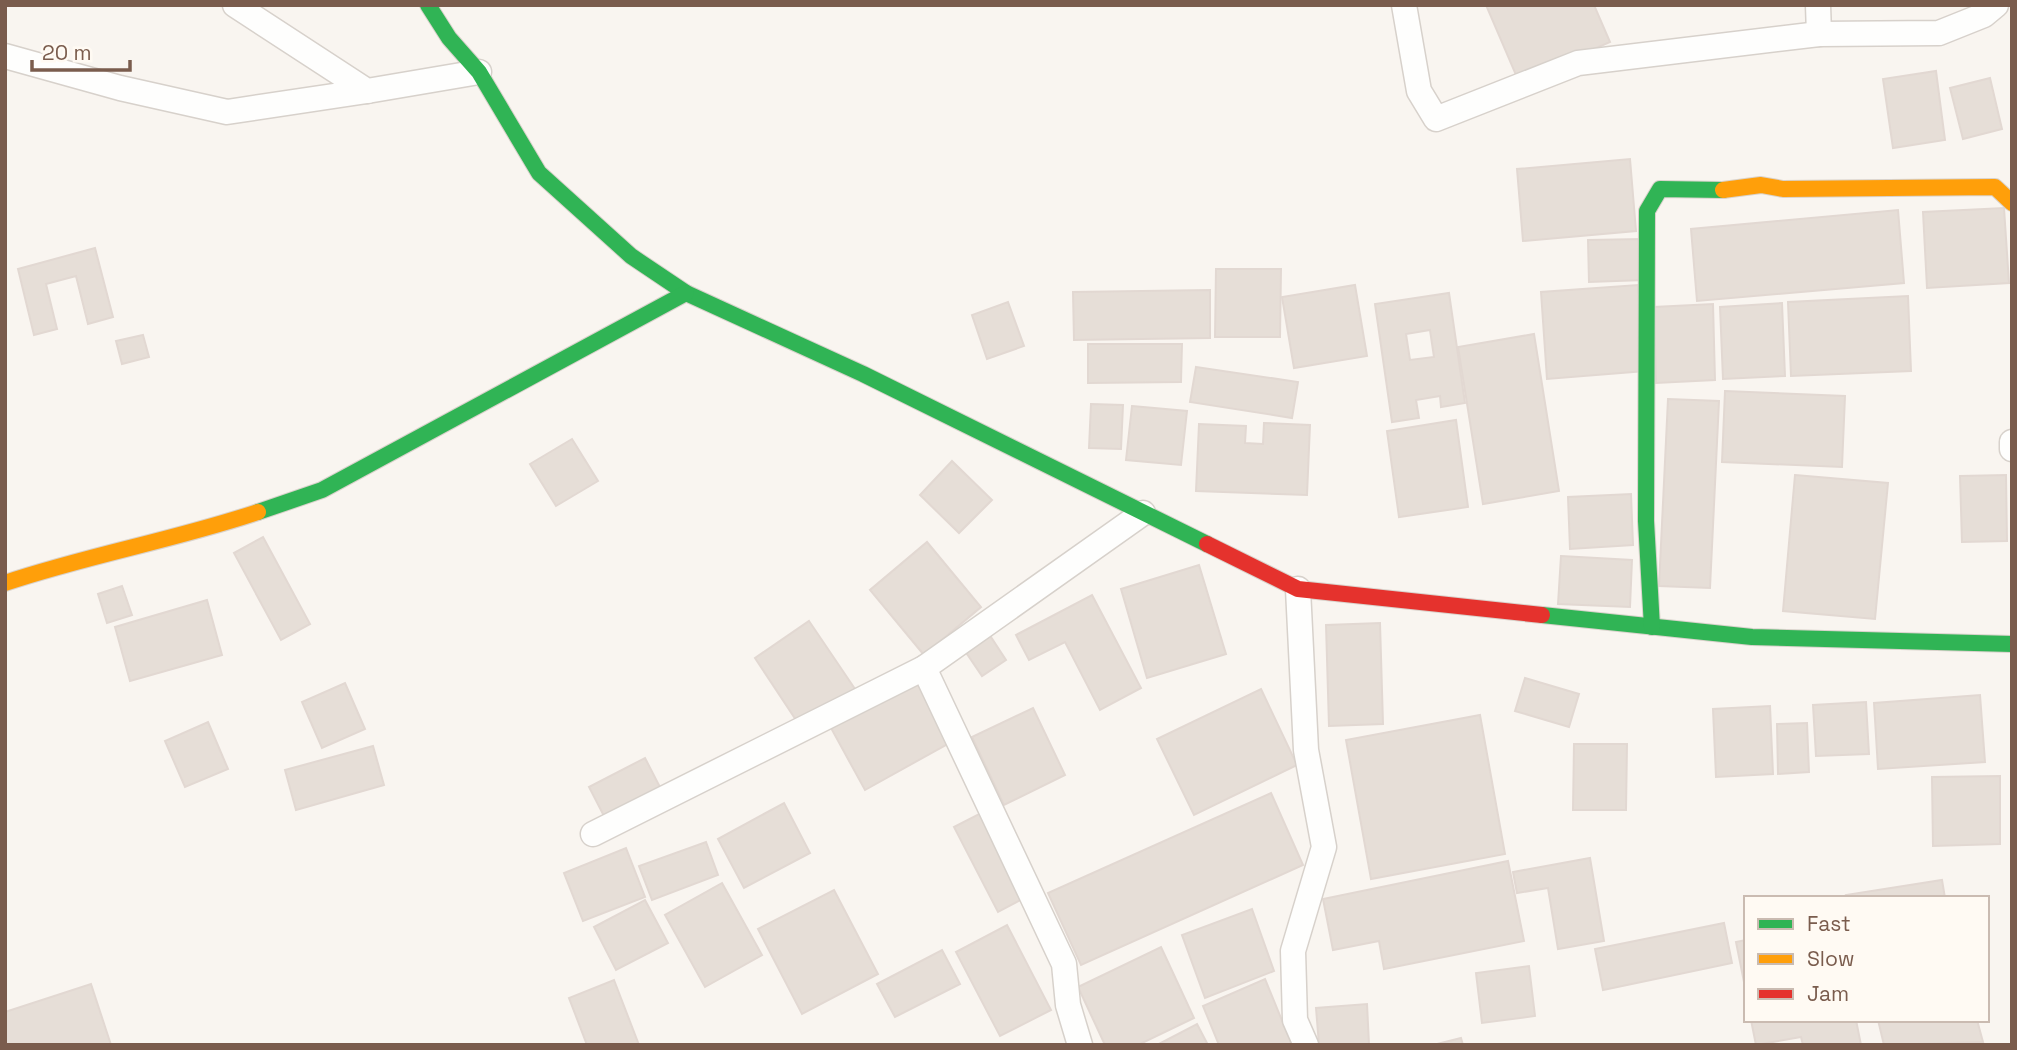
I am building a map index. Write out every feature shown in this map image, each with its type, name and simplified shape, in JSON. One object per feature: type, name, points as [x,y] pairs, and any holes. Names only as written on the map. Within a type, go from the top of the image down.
[{"type":"street","points":[[235,5],[367,91]]},
{"type":"street","points":[[1404,5],[1419,91],[1436,119],[1578,63],[1819,34],[1939,33],[1984,15],[1996,5]]},
{"type":"street","points":[[1818,5],[1819,34]]},
{"type":"street","points":[[438,8],[449,38],[479,72],[539,173],[631,256],[686,293],[863,374],[1298,589],[1752,637],[2012,644]]},
{"type":"street","points":[[5,56],[120,88],[227,112],[479,72]]},
{"type":"street","points":[[1652,626],[1646,521],[1649,237],[1645,212],[1651,199],[1660,190],[1714,191],[1746,186],[1783,189],[1995,187],[2012,203]]},
{"type":"street","points":[[5,583],[71,561],[219,525],[322,490],[686,293]]},
{"type":"street","points":[[2012,442],[2012,449]]},
{"type":"street","points":[[593,834],[924,668],[1143,513]]},
{"type":"street","points":[[1298,589],[1306,750],[1324,847],[1293,951],[1295,1020],[1306,1045]]},
{"type":"street","points":[[924,668],[1064,964],[1068,1005],[1080,1045]]},
{"type":"building","points":[[1486,5],[1594,5],[1610,42],[1519,82]]},
{"type":"building","points":[[1936,71],[1945,140],[1893,148],[1883,79]]},
{"type":"building","points":[[1990,78],[2002,129],[1963,139],[1950,88]]},
{"type":"building","points":[[1630,159],[1636,231],[1523,241],[1517,169]]},
{"type":"building","points":[[2004,208],[2009,283],[1927,288],[1923,212]]},
{"type":"building","points":[[1898,210],[1904,283],[1697,301],[1691,229]]},
{"type":"building","points":[[1643,239],[1644,280],[1589,282],[1588,240]]},
{"type":"building","points":[[95,248],[113,317],[88,324],[76,276],[46,284],[57,329],[34,335],[18,269]]},
{"type":"building","points":[[1216,269],[1281,269],[1280,337],[1215,337]]},
{"type":"building","points":[[1355,285],[1367,356],[1294,368],[1282,297]]},
{"type":"building","points":[[1638,285],[1645,371],[1547,379],[1541,292]]},
{"type":"building","points":[[1210,290],[1210,338],[1074,340],[1073,292]]},
{"type":"building","points":[[1449,293],[1465,403],[1441,407],[1440,396],[1416,400],[1419,418],[1392,422],[1375,304]],"holes":[[[1430,330],[1434,357],[1410,360],[1406,334]]]},
{"type":"building","points":[[1908,296],[1911,371],[1791,376],[1788,302]]},
{"type":"building","points":[[1008,302],[1024,346],[987,359],[972,315]]},
{"type":"building","points":[[1782,303],[1785,376],[1723,379],[1720,307]]},
{"type":"building","points":[[1713,304],[1715,380],[1656,383],[1654,307]]},
{"type":"building","points":[[1534,334],[1559,491],[1483,504],[1458,347]]},
{"type":"building","points":[[143,335],[149,357],[122,364],[116,341]]},
{"type":"building","points":[[1088,344],[1182,344],[1181,382],[1088,383]]},
{"type":"building","points":[[1196,367],[1298,382],[1292,418],[1190,402]]},
{"type":"building","points":[[1725,391],[1845,396],[1842,467],[1722,462]]},
{"type":"building","points":[[1668,399],[1719,401],[1710,588],[1659,586]]},
{"type":"building","points":[[1091,404],[1123,405],[1121,449],[1089,448]]},
{"type":"building","points":[[1132,406],[1187,411],[1181,465],[1126,460]]},
{"type":"building","points":[[1456,420],[1468,507],[1399,517],[1387,431]]},
{"type":"building","points":[[1264,423],[1310,425],[1307,495],[1196,491],[1199,424],[1246,426],[1245,443],[1263,444]]},
{"type":"building","points":[[572,439],[598,481],[556,506],[530,464]]},
{"type":"building","points":[[952,461],[992,500],[959,533],[920,495]]},
{"type":"building","points":[[1795,475],[1888,483],[1875,619],[1783,611]]},
{"type":"building","points":[[2006,475],[2007,541],[1962,542],[1960,476]]},
{"type":"building","points":[[1631,494],[1633,545],[1570,549],[1568,497]]},
{"type":"building","points":[[263,537],[310,624],[281,640],[234,553]]},
{"type":"building","points":[[927,542],[981,607],[924,655],[870,590]]},
{"type":"building","points":[[1561,556],[1632,560],[1630,607],[1558,604]]},
{"type":"building","points":[[1199,565],[1226,654],[1147,678],[1121,589]]},
{"type":"building","points":[[122,586],[132,615],[107,623],[98,594]]},
{"type":"building","points":[[1092,595],[1141,688],[1100,710],[1065,642],[1029,660],[1016,635]]},
{"type":"building","points":[[207,600],[222,655],[130,681],[115,627]]},
{"type":"building","points":[[809,621],[855,689],[800,726],[755,658]]},
{"type":"building","points":[[1380,623],[1383,724],[1329,726],[1326,625]]},
{"type":"building","points":[[989,634],[1006,660],[982,676],[965,651]]},
{"type":"building","points":[[919,678],[953,741],[865,790],[831,728]]},
{"type":"building","points":[[1525,678],[1579,694],[1569,727],[1515,711]]},
{"type":"building","points":[[345,683],[365,729],[322,748],[302,702]]},
{"type":"building","points":[[1261,689],[1297,765],[1194,815],[1157,739]]},
{"type":"building","points":[[1980,695],[1985,762],[1878,769],[1874,703]]},
{"type":"building","points":[[1866,702],[1869,754],[1816,756],[1813,705]]},
{"type":"building","points":[[1770,706],[1773,774],[1716,777],[1713,709]]},
{"type":"building","points":[[1033,708],[1065,775],[1004,805],[972,737]]},
{"type":"building","points":[[1480,715],[1505,854],[1371,879],[1346,740]]},
{"type":"building","points":[[208,722],[228,769],[185,787],[165,741]]},
{"type":"building","points":[[1807,723],[1809,772],[1778,774],[1777,724]]},
{"type":"building","points":[[1574,744],[1627,744],[1626,810],[1573,810]]},
{"type":"building","points":[[373,746],[384,785],[296,810],[285,770]]},
{"type":"building","points":[[645,758],[662,791],[606,820],[589,787]]},
{"type":"building","points":[[2000,776],[2000,844],[1933,846],[1932,777]]},
{"type":"building","points":[[1271,793],[1303,865],[1081,965],[1048,893]]},
{"type":"building","points":[[784,803],[810,853],[744,888],[718,839]]},
{"type":"building","points":[[985,811],[1028,896],[998,912],[954,827]]},
{"type":"building","points":[[706,842],[718,875],[652,900],[639,866]]},
{"type":"building","points":[[626,848],[645,897],[583,921],[564,873]]},
{"type":"building","points":[[1590,858],[1604,941],[1558,949],[1548,888],[1517,893],[1513,872]]},
{"type":"building","points":[[1508,861],[1524,941],[1384,969],[1379,941],[1333,950],[1323,899]]},
{"type":"building","points":[[1942,880],[1945,896],[1846,896]]},
{"type":"building","points":[[722,883],[762,955],[705,987],[665,915]]},
{"type":"building","points":[[834,890],[878,974],[802,1014],[758,929]]},
{"type":"building","points":[[645,900],[668,943],[616,970],[594,927]]},
{"type":"building","points":[[1252,909],[1274,971],[1205,998],[1182,935]]},
{"type":"building","points":[[1724,923],[1732,963],[1603,990],[1595,949]]},
{"type":"building","points":[[1007,925],[1051,1010],[1000,1036],[956,952]]},
{"type":"building","points":[[1744,940],[1744,982],[1736,942]]},
{"type":"building","points":[[1161,947],[1194,1018],[1138,1045],[1105,1045],[1078,987]]},
{"type":"building","points":[[942,950],[960,984],[895,1017],[877,984]]},
{"type":"building","points":[[1529,966],[1535,1016],[1482,1023],[1476,973]]},
{"type":"building","points":[[1265,979],[1292,1045],[1219,1045],[1203,1006]]},
{"type":"building","points":[[614,980],[639,1045],[587,1045],[569,998]]},
{"type":"building","points":[[91,984],[111,1045],[5,1045],[5,1012]]},
{"type":"building","points":[[1367,1004],[1369,1044],[1319,1045],[1316,1008]]},
{"type":"building","points":[[1751,1022],[1856,1022],[1861,1045],[1803,1045],[1801,1037],[1756,1045]]},
{"type":"building","points":[[1878,1022],[1978,1022],[1983,1042],[1884,1045]]},
{"type":"building","points":[[1197,1024],[1208,1045],[1157,1045]]},
{"type":"building","points":[[1461,1038],[1463,1045],[1433,1045]]},
{"type":"traffic: fast","points":[[428,5],[449,38],[479,72],[539,173],[631,256],[686,293],[863,374],[1207,544]]},
{"type":"traffic: fast","points":[[1652,627],[1646,521],[1647,211],[1660,189],[1723,190]]},
{"type":"traffic: fast","points":[[258,512],[322,490],[686,293]]},
{"type":"traffic: fast","points":[[1542,615],[1752,637],[2012,644]]},
{"type":"traffic: slow","points":[[1723,190],[1761,185],[1783,189],[1995,187],[2012,203]]},
{"type":"traffic: slow","points":[[5,583],[258,512]]},
{"type":"traffic: jam","points":[[1207,544],[1298,589],[1542,615]]}]
